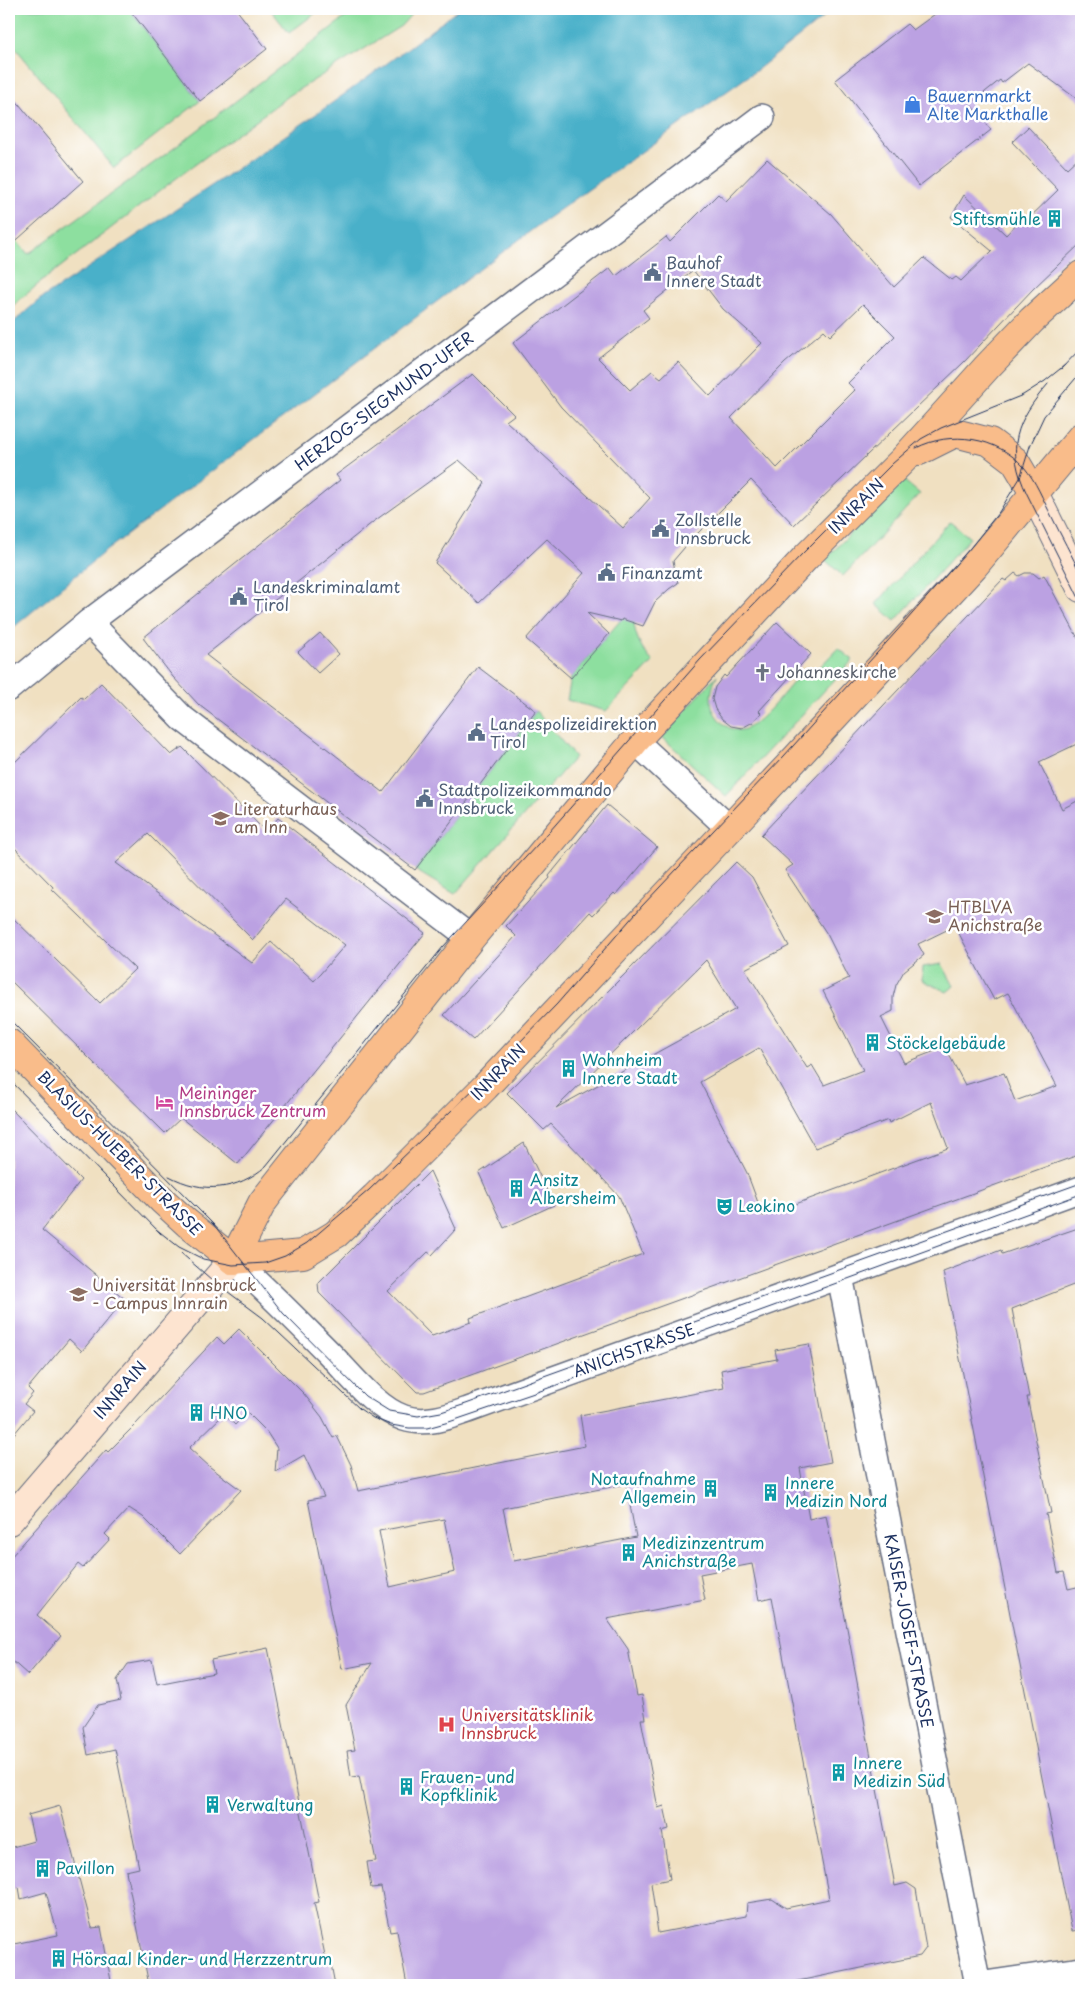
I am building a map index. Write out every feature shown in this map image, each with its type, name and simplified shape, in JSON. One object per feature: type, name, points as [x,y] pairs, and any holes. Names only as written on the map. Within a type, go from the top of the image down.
[{"type":"main road","name":"INNRAIN","points":[[9,1521],[233,1260],[262,1203],[471,938],[635,741],[755,610],[903,460],[973,382],[1026,327],[1081,275]]},
{"type":"main road","points":[[903,460],[954,433],[990,442],[1015,461],[1034,493],[1081,588]]},
{"type":"main road","name":"INNRAIN","points":[[233,1260],[303,1254],[336,1234],[484,1087],[974,566],[1081,437]]},
{"type":"main road","name":"BLASIUS-HUEBER-STRASSE","points":[[9,1043],[163,1201],[233,1260]]},
{"type":"street","name":"HERZOG-SIEGMUND-UFER","points":[[9,688],[89,622],[762,117]]},
{"type":"street","points":[[89,622],[182,718],[471,938]]},
{"type":"street","points":[[635,741],[729,828]]},
{"type":"street","name":"ANICHSTRASSE","points":[[233,1260],[283,1307],[375,1400],[394,1414],[417,1421],[441,1418],[468,1410],[1081,1189]]},
{"type":"street","name":"KAISER-JOSEF-STRASSE","points":[[840,1276],[978,1985]]},
{"type":"street","points":[[978,1985],[1081,1970]]},
{"type":"green space","points":[[20,9],[129,9],[200,101],[114,168],[9,40],[9,18]]},
{"type":"green space","points":[[270,9],[321,9],[289,33]]},
{"type":"green space","points":[[356,9],[416,9],[401,26],[290,95],[170,183],[42,281],[9,309],[9,232],[28,254],[177,146]]},
{"type":"green space","points":[[902,479],[920,494],[843,576],[825,560]]},
{"type":"green space","points":[[950,521],[970,538],[895,621],[876,604]]},
{"type":"green space","points":[[631,608],[635,612],[634,625],[638,638],[644,651],[653,662],[606,711],[567,700],[571,678]]},
{"type":"green space","points":[[838,648],[853,660],[726,796],[662,737],[717,675],[711,697],[712,707],[720,721],[725,725],[734,730],[741,730],[756,722],[765,714],[802,672],[815,672]]},
{"type":"green space","points":[[536,711],[575,757],[455,894],[415,870]]},
{"type":"green space","points":[[942,964],[954,986],[947,992],[922,980],[923,967]]},
{"type":"water","points":[[459,9],[834,9],[757,70],[544,221],[103,553],[9,631],[9,326],[39,300],[199,194],[356,86]]},
{"type":"building","points":[[129,9],[236,9],[267,49],[200,101]]},
{"type":"building","points":[[942,9],[1081,9],[1081,102],[1028,63],[1002,83],[1000,80],[970,104],[991,130],[919,186],[835,80],[907,24],[913,30]]},
{"type":"building","points":[[9,92],[83,181],[9,247]]},
{"type":"building","points":[[1028,127],[1067,168],[1081,155],[1081,243],[1033,289],[964,362],[794,525],[751,480],[691,540],[673,561],[678,583],[655,602],[643,626],[622,619],[621,621],[587,613],[609,634],[571,678],[526,639],[584,573],[547,539],[479,603],[435,563],[485,483],[459,460],[373,522],[206,655],[383,792],[478,667],[536,711],[415,870],[199,705],[173,677],[143,638],[340,480],[336,475],[473,374],[514,415],[506,421],[623,528],[650,498],[561,407],[513,343],[610,268],[616,276],[666,237],[670,242],[718,194],[726,201],[767,159],[831,214],[894,287],[924,258],[952,280],[956,277],[961,281],[992,251],[951,217],[964,195],[1006,235],[1020,220],[1024,223],[1058,190],[1012,142]],"holes":[[[693,270],[723,309],[762,343],[710,396],[678,362],[661,378],[652,371],[630,390],[598,358],[649,318],[643,310]],[[863,304],[895,336],[848,383],[855,390],[777,468],[731,418],[785,363],[824,330],[830,336]]]},
{"type":"building","points":[[1015,573],[1019,576],[1025,573],[1033,573],[1039,578],[1044,575],[1081,644],[1081,742],[1039,762],[1062,809],[1081,799],[1081,1154],[424,1392],[417,1392],[319,1293],[318,1283],[430,1171],[456,1229],[432,1255],[428,1252],[388,1291],[432,1336],[471,1322],[470,1318],[643,1254],[619,1196],[551,1124],[544,1130],[507,1093],[736,862],[752,877],[789,946],[745,969],[807,1068],[812,1065],[824,1085],[863,1070],[823,991],[849,978],[827,934],[785,870],[793,865],[761,835],[1003,579],[1006,581]],"holes":[[[955,926],[994,1000],[1008,993],[1057,1086],[1015,1101],[1004,1073],[965,1085],[945,1047],[904,1063],[881,1017],[893,1011],[893,997],[896,985],[904,971],[924,955],[918,944]],[[706,960],[736,1009],[556,1108]],[[759,1048],[815,1148],[888,1120],[889,1123],[931,1102],[948,1148],[763,1216],[747,1173],[700,1082]]]},
{"type":"building","name":"Johanneskirche","points":[[777,622],[811,654],[759,711],[761,713],[753,722],[742,728],[731,726],[722,719],[715,709],[712,699],[715,687],[724,675],[726,677]]},
{"type":"building","points":[[320,633],[339,654],[318,673],[298,652]]},
{"type":"building","points":[[101,683],[171,755],[182,747],[266,832],[278,818],[425,933],[238,1164],[181,1118],[165,1133],[9,979],[9,914],[100,1003],[135,969],[52,889],[53,887],[9,842],[9,768],[81,697],[84,699]],"holes":[[[148,834],[253,940],[286,899],[345,945],[314,981],[271,942],[252,963],[116,863]]]},
{"type":"building","points":[[607,805],[657,847],[616,895],[614,893],[593,915],[590,912],[473,1040],[444,1015],[516,936],[506,926],[550,878],[549,876]]},
{"type":"building","points":[[9,1107],[81,1180],[42,1230],[125,1299],[82,1351],[69,1339],[28,1388],[33,1393],[24,1404],[33,1411],[9,1440]]},
{"type":"building","name":"Ansitz Albersheim","points":[[524,1143],[554,1205],[504,1228],[479,1173]]},
{"type":"building","points":[[1081,1227],[1081,1282],[1012,1309],[1029,1397],[1027,1397],[1051,1513],[1046,1514],[1058,1573],[1064,1572],[1068,1589],[1081,1586],[1081,1930],[1072,1931],[943,1272],[1001,1250],[1002,1254]]},
{"type":"building","points":[[239,1329],[304,1394],[322,1417],[333,1438],[337,1436],[351,1465],[358,1491],[585,1446],[580,1415],[724,1388],[721,1370],[777,1359],[775,1350],[809,1344],[831,1462],[800,1468],[809,1519],[826,1515],[895,1886],[907,1883],[916,1889],[926,1948],[920,1956],[793,1982],[790,1985],[407,1985],[397,1931],[390,1932],[381,1887],[371,1888],[367,1862],[376,1861],[359,1776],[351,1777],[347,1751],[355,1750],[346,1705],[372,1663],[342,1669],[308,1500],[324,1497],[304,1455],[275,1472],[277,1448],[266,1431],[247,1412],[235,1425],[224,1414],[189,1448],[210,1467],[241,1490],[180,1554],[143,1517],[129,1508],[105,1534],[110,1539],[83,1568],[78,1564],[37,1615],[61,1636],[28,1675],[9,1658],[9,1559],[106,1450],[108,1452],[136,1424],[217,1337],[224,1344]],"holes":[[[626,1484],[636,1537],[514,1561],[503,1508]],[[444,1519],[455,1572],[390,1587],[379,1531]],[[752,1564],[759,1600],[772,1597],[829,1899],[786,1908],[772,1899],[747,1903],[746,1916],[658,1933],[651,1883],[670,1879],[662,1831],[669,1829],[664,1806],[658,1808],[641,1719],[646,1719],[642,1695],[637,1696],[628,1649],[607,1619],[705,1600],[700,1574]]]},
{"type":"building","name":"Verwaltung","points":[[268,1648],[319,1902],[314,1903],[326,1960],[330,1959],[335,1985],[149,1985],[126,1871],[139,1868],[115,1749],[88,1755],[83,1727],[98,1705],[121,1700],[117,1680],[128,1664],[152,1660],[157,1684],[214,1673],[211,1660]]},
{"type":"building","points":[[60,1806],[92,1928],[101,1927],[111,1981],[89,1985],[11,1985],[9,1945],[58,1935],[46,1892],[21,1899],[19,1887],[9,1890],[9,1848],[34,1841],[28,1815]]},
{"type":"tram line","points":[[1061,369],[1081,348]]},
{"type":"tram line","points":[[169,1176],[194,1186],[219,1187],[243,1181],[266,1166],[443,947],[549,832],[700,660],[802,554],[892,464],[921,439],[941,428],[1023,395],[1065,365]]},
{"type":"tram line","points":[[156,1229],[179,1247],[203,1259],[233,1265],[265,1263],[285,1256],[307,1243],[369,1190],[480,1083],[557,1004],[642,906],[784,756],[971,547],[999,512],[1020,478],[1030,446],[1044,416],[1081,372]]},
{"type":"tram line","points":[[1048,384],[1037,397],[1021,423],[1017,436],[1016,463],[1027,494],[1081,602]]},
{"type":"tram line","points":[[916,448],[930,442],[958,438],[987,443],[1013,457],[1024,467],[1036,484],[1081,575]]},
{"type":"tram line","points":[[9,1019],[214,1225],[283,1313],[365,1396],[389,1411],[418,1416],[441,1412],[466,1404],[1081,1183]]},
{"type":"tram line","points":[[9,1079],[161,1234]]},
{"type":"tram line","points":[[181,1253],[212,1280],[263,1318],[360,1409],[373,1418],[391,1425],[427,1428],[543,1390],[1081,1194]]},
{"type":"place","name":"Bauernmarkt Alte Markthalle","points":[[913,105]]},
{"type":"place","name":"Stiftsmühle","points":[[1055,219]]},
{"type":"place","name":"Bauhof Innere Stadt","points":[[652,272]]},
{"type":"place","name":"Zollstelle Innsbruck","points":[[661,529]]},
{"type":"place","name":"Finanzamt","points":[[607,573]]},
{"type":"place","name":"Landeskriminalamt Tirol","points":[[239,596]]},
{"type":"place","name":"Johanneskirche","points":[[763,672]]},
{"type":"place","name":"Landespolizeidirektion Tirol","points":[[476,733]]},
{"type":"place","name":"Stadtpolizeikommando Innsbruck","points":[[424,799]]},
{"type":"place","name":"Literaturhaus am Inn","points":[[220,818]]},
{"type":"place","name":"HTBLVA Anichstraße","points":[[934,916]]},
{"type":"place","name":"Stöckelgebäude","points":[[872,1043]]},
{"type":"place","name":"Wohnheim Innere Stadt","points":[[568,1069]]},
{"type":"place","name":"Meininger Innsbruck Zentrum","points":[[165,1102]]},
{"type":"place","name":"Ansitz Albersheim","points":[[516,1189]]},
{"type":"place","name":"Leokino","points":[[724,1206]]},
{"type":"place","name":"Universität Innsbruck - Campus Innrain","points":[[78,1294]]},
{"type":"place","name":"HNO","points":[[196,1413]]},
{"type":"place","name":"Notaufnahme Allgemein","points":[[710,1488]]},
{"type":"place","name":"Innere Medizin Nord","points":[[771,1492]]},
{"type":"place","name":"Medizinzentrum Anichstraße","points":[[628,1552]]},
{"type":"place","name":"Universitätsklinik Innsbruck","points":[[447,1724]]},
{"type":"place","name":"Innere Medizin Süd","points":[[839,1772]]},
{"type":"place","name":"Frauen- und Kopfklinik","points":[[406,1786]]},
{"type":"place","name":"Verwaltung","points":[[213,1805]]},
{"type":"place","name":"Pavillon","points":[[42,1868]]},
{"type":"place","name":"Hörsaal Kinder- und Herzzentrum","points":[[58,1959]]}]
